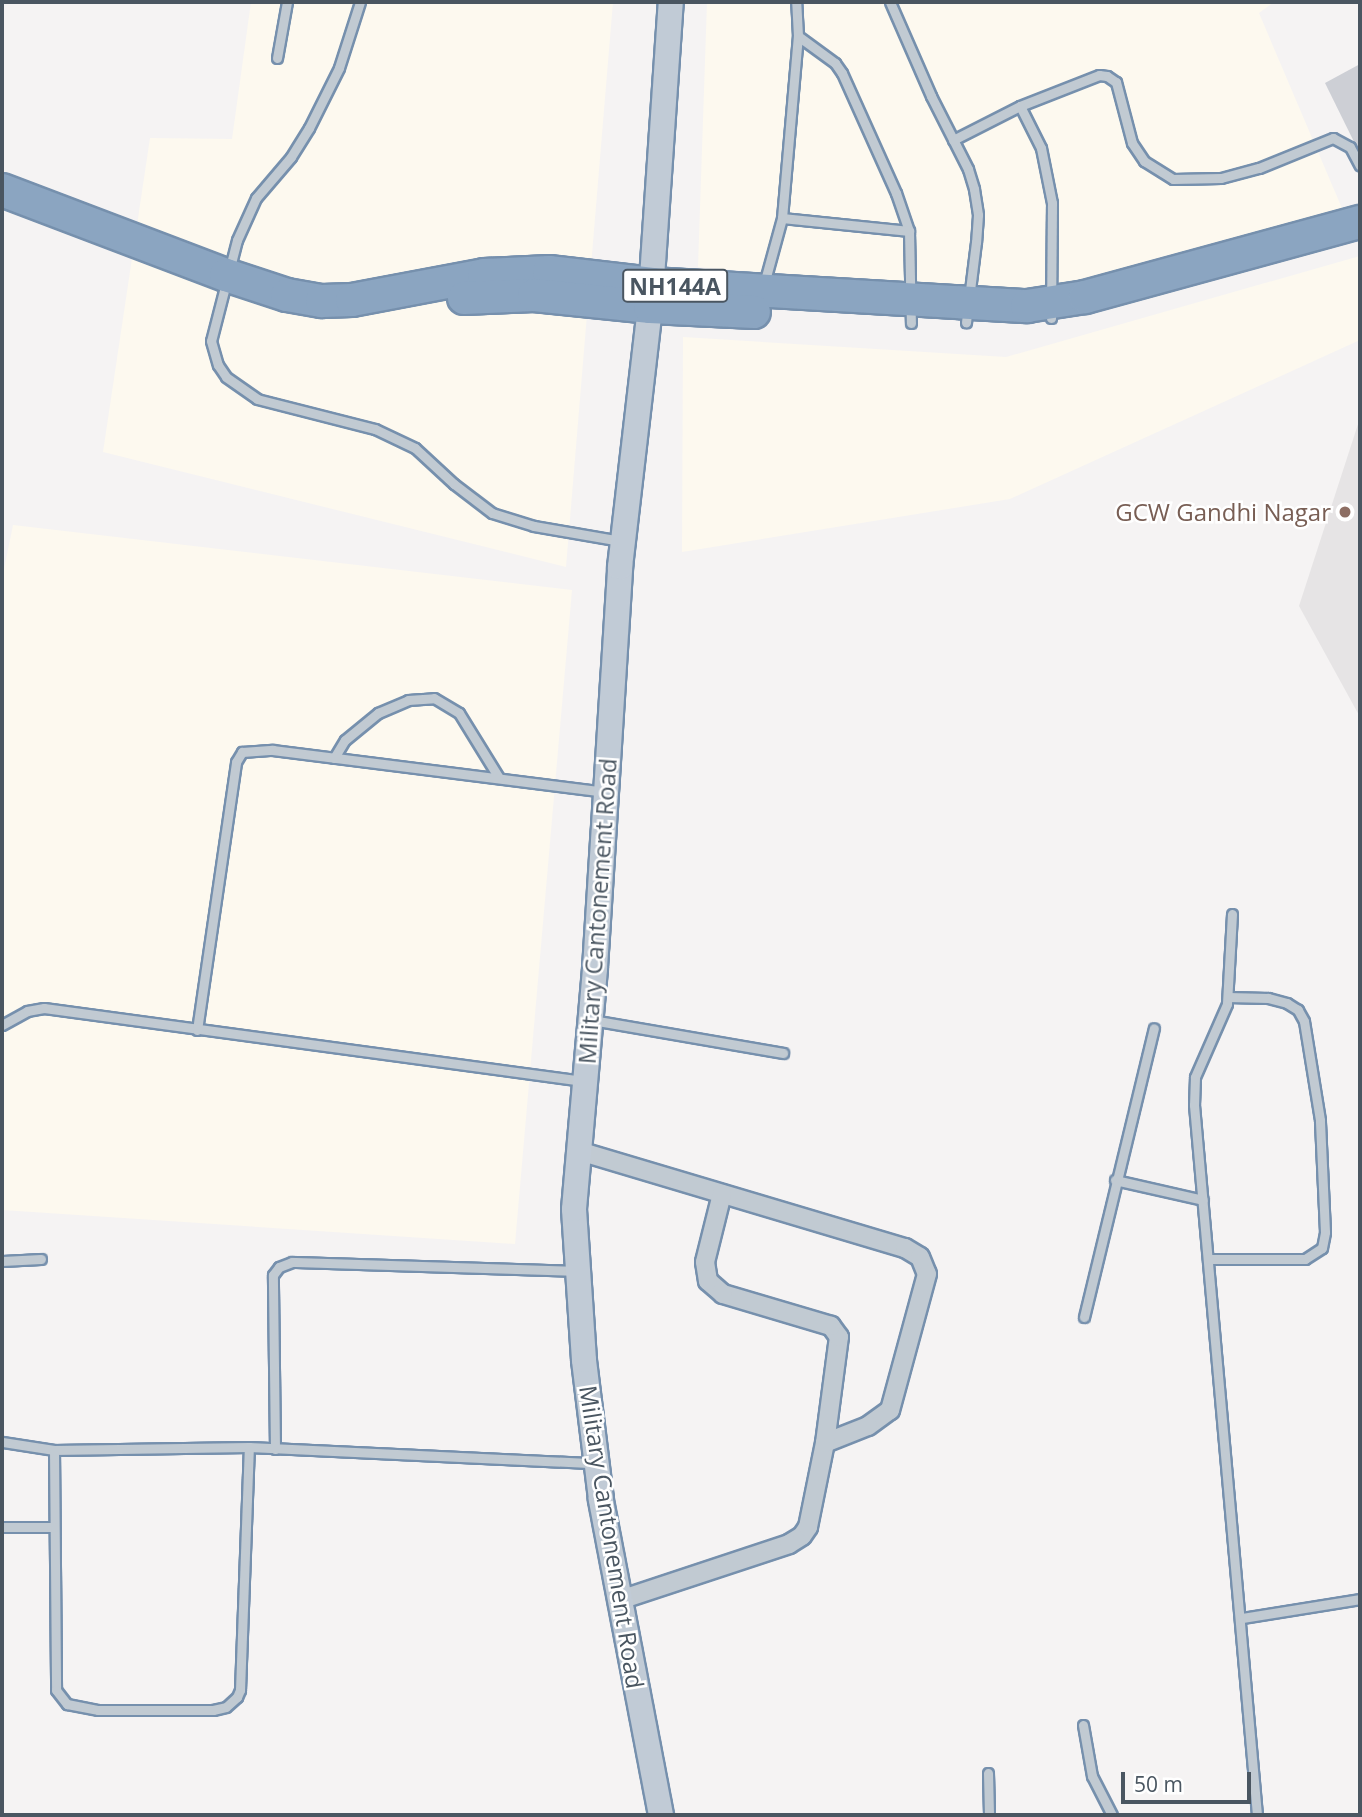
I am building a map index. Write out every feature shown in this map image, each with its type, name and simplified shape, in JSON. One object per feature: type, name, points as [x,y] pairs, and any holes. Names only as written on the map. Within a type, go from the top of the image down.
[{"type":"highway","name":"NH144A","points":[[2,190],[224,284]]},
{"type":"highway","name":"NH144A","points":[[2,206],[310,316],[349,320],[386,316],[466,298],[500,295],[651,296],[911,312],[1110,310],[1360,239]]},
{"type":"highway","name":"NH144A","points":[[1051,311],[1360,222]]},
{"type":"street","name":"Military Cantonement Road","points":[[661,1815],[597,1463],[584,1360],[574,1209],[591,1019],[623,541],[651,296],[671,2]]},
{"type":"street","points":[[579,1151],[686,1180],[722,1194],[905,1248],[920,1257],[928,1274],[890,1410],[868,1426],[825,1443]]},
{"type":"street","points":[[620,1600],[798,1540],[808,1527],[825,1443],[839,1337],[831,1326],[723,1294],[708,1281],[705,1262],[722,1194]]},
{"type":"lane","points":[[277,58],[287,2]]},
{"type":"lane","points":[[360,2],[339,68],[301,143],[256,198],[237,240],[211,341],[213,354],[226,377],[257,399],[375,429],[415,448],[454,484],[492,513],[534,526],[623,541]]},
{"type":"lane","points":[[760,302],[782,218],[798,36],[796,2]]},
{"type":"lane","points":[[890,2],[968,169],[978,215],[967,313]]},
{"type":"lane","points":[[798,36],[835,63],[842,73],[896,193],[909,231],[911,312]]},
{"type":"lane","points":[[953,140],[1020,107],[1099,75],[1107,76],[1116,82],[1132,143],[1144,161],[1158,173],[1173,179],[1221,178],[1259,168],[1332,138],[1350,147],[1360,166]]},
{"type":"lane","points":[[1020,107],[1041,148],[1052,203],[1051,311]]},
{"type":"lane","points":[[782,218],[909,231]]},
{"type":"lane","points":[[334,758],[345,740],[378,713],[408,699],[434,698],[459,713],[499,778]]},
{"type":"lane","points":[[197,1030],[239,754],[246,750],[273,750],[606,792]]},
{"type":"lane","points":[[1232,914],[1228,997],[1195,1077],[1203,1200],[1242,1618],[1257,1815]]},
{"type":"lane","points":[[1208,1259],[1305,1259],[1322,1248],[1325,1233],[1320,1121],[1304,1021],[1297,1010],[1287,1003],[1228,997]]},
{"type":"lane","points":[[2,1025],[27,1011],[44,1008],[585,1081]]},
{"type":"lane","points":[[591,1019],[783,1053]]},
{"type":"lane","points":[[1084,1317],[1115,1180],[1154,1028]]},
{"type":"lane","points":[[1115,1180],[1203,1200]]},
{"type":"lane","points":[[2,1261],[41,1259]]},
{"type":"lane","points":[[275,1449],[273,1275],[279,1267],[292,1262],[578,1271]]},
{"type":"lane","points":[[2,1442],[54,1450],[249,1447],[597,1463]]},
{"type":"lane","points":[[54,1450],[54,1669],[61,1699],[67,1704],[99,1710],[226,1707],[240,1690],[249,1447]]},
{"type":"lane","points":[[2,1527],[54,1527]]},
{"type":"lane","points":[[1242,1618],[1360,1599]]},
{"type":"lane","points":[[1083,1725],[1092,1776],[1112,1815]]},
{"type":"lane","points":[[988,1773],[989,1815]]},
{"type":"shaded area","points":[[251,2],[613,2],[566,567],[103,452],[150,138],[232,139]]},
{"type":"shaded area","points":[[707,2],[1274,2],[1259,13],[1344,213],[1037,295],[698,267]]},
{"type":"shaded area","points":[[1360,256],[1360,340],[1010,499],[682,552],[683,337],[1006,357]]},
{"type":"shaded area","name":"GCW Gandhi Nagar","points":[[1360,418],[1360,717],[1299,606]]},
{"type":"shaded area","points":[[13,525],[572,590],[515,1244],[2,1210],[2,579]]},
{"type":"building","points":[[1360,64],[1360,154],[1325,83]]},
{"type":"place","name":"GCW Gandhi Nagar","points":[[1345,512]]}]
